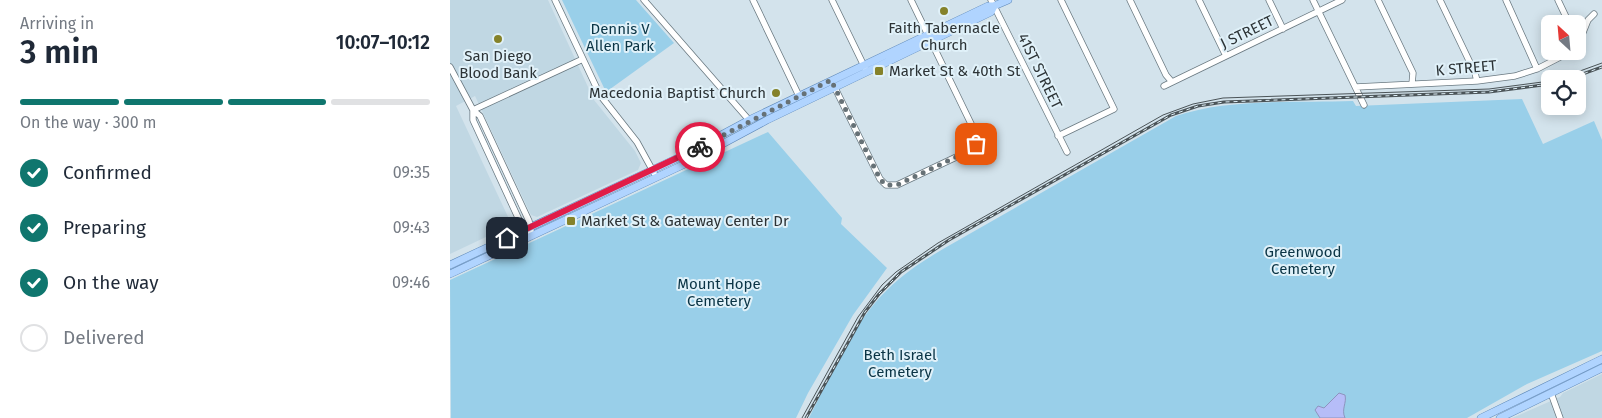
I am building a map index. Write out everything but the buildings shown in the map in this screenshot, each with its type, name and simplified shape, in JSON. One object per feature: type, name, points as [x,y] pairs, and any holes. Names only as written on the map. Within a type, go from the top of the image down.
[{"type":"main road","points":[[450,274],[654,174],[749,120],[993,3],[1008,0]]},
{"type":"main road","points":[[450,264],[528,228],[696,158],[991,12],[993,3]]},
{"type":"main road","points":[[696,158],[744,128],[749,120]]},
{"type":"main road","points":[[1481,418],[1602,360]]},
{"type":"main road","points":[[1500,418],[1602,368]]},
{"type":"street","points":[[555,0],[600,95],[637,142],[654,174]]},
{"type":"street","points":[[753,0],[799,96]]},
{"type":"street","points":[[832,0],[867,72]]},
{"type":"street","points":[[831,80],[880,179],[886,185],[897,185],[961,155],[976,144],[976,134],[911,0]]},
{"type":"street","points":[[1058,136],[1114,109],[1061,0]]},
{"type":"street","points":[[1130,0],[1166,75],[1172,82]]},
{"type":"street","points":[[1199,0],[1226,56]]},
{"type":"street","points":[[1269,0],[1283,28]]},
{"type":"street","points":[[1313,0],[1364,105]]},
{"type":"street","name":"J STREET","points":[[1164,86],[1342,0]]},
{"type":"street","points":[[1378,0],[1413,73],[1412,84]]},
{"type":"street","points":[[1440,0],[1476,73],[1477,81]]},
{"type":"street","points":[[1506,0],[1537,69]]},
{"type":"street","points":[[1558,0],[1565,15]]},
{"type":"street","points":[[648,1],[749,120]]},
{"type":"street","name":"41ST STREET","points":[[993,3],[1067,152]]},
{"type":"street","points":[[1586,27],[1594,14]]},
{"type":"street","points":[[473,110],[583,58]]},
{"type":"street","name":"K STREET","points":[[1356,86],[1477,81],[1515,76],[1537,69],[1554,60]]},
{"type":"street","points":[[450,67],[473,110],[480,116],[532,235]]},
{"type":"street","points":[[1551,393],[1560,418]]},
{"type":"shaded area","points":[[450,0],[548,0],[594,100],[635,151],[641,163],[638,170],[537,217],[531,215],[475,96],[456,106],[510,221],[507,227],[450,254]]},
{"type":"shaded area","points":[[1602,374],[1602,418],[1512,418],[1560,397],[1563,393]]},
{"type":"shaded area","points":[[1339,393],[1345,395],[1345,418],[1320,418],[1315,410],[1318,406],[1324,408]]},
{"type":"green space","name":"Dennis V Allen Park","points":[[562,0],[636,0],[674,43],[606,92]]},
{"type":"green space","name":"Greenwood Cemetery","points":[[1522,99],[1543,144],[1594,121],[1602,140],[1602,351],[1527,384],[1467,418],[809,418],[834,368],[863,318],[900,278],[943,249],[1176,116],[1218,106],[1263,102],[1353,101],[1356,106]]},
{"type":"green space","name":"Mount Hope Cemetery","points":[[768,132],[842,218],[841,224],[887,268],[853,315],[808,393],[796,418],[451,418],[450,280]]},
{"type":"tram line","points":[[1583,70],[1602,63]]},
{"type":"tram line","points":[[802,418],[858,317],[882,285],[896,272],[938,243],[1163,115],[1193,104],[1223,98],[1489,89],[1541,82]]},
{"type":"railway","points":[[1586,73],[1602,67]]},
{"type":"railway","points":[[806,418],[865,312],[879,294],[901,272],[949,240],[1171,115],[1198,106],[1224,102],[1489,92],[1541,85]]},
{"type":"way so far","points":[[700,147],[749,120],[831,80],[880,179],[886,185],[897,185],[969,151],[976,144]]},
{"type":"place","name":"Faith Tabernacle Church","points":[[944,11]]},
{"type":"place","name":"San Diego Blood Bank","points":[[498,39]]},
{"type":"place","name":"Market St & 40th St","points":[[879,71]]},
{"type":"place","name":"Macedonia Baptist Church","points":[[776,93]]},
{"type":"place","name":"Market St & Gateway Center Dr","points":[[571,221]]},
{"type":"route","points":[[507,238],[700,147]]},
{"type":"park label","name":"Beth Israel Cemetery","points":[[900,364]]}]
